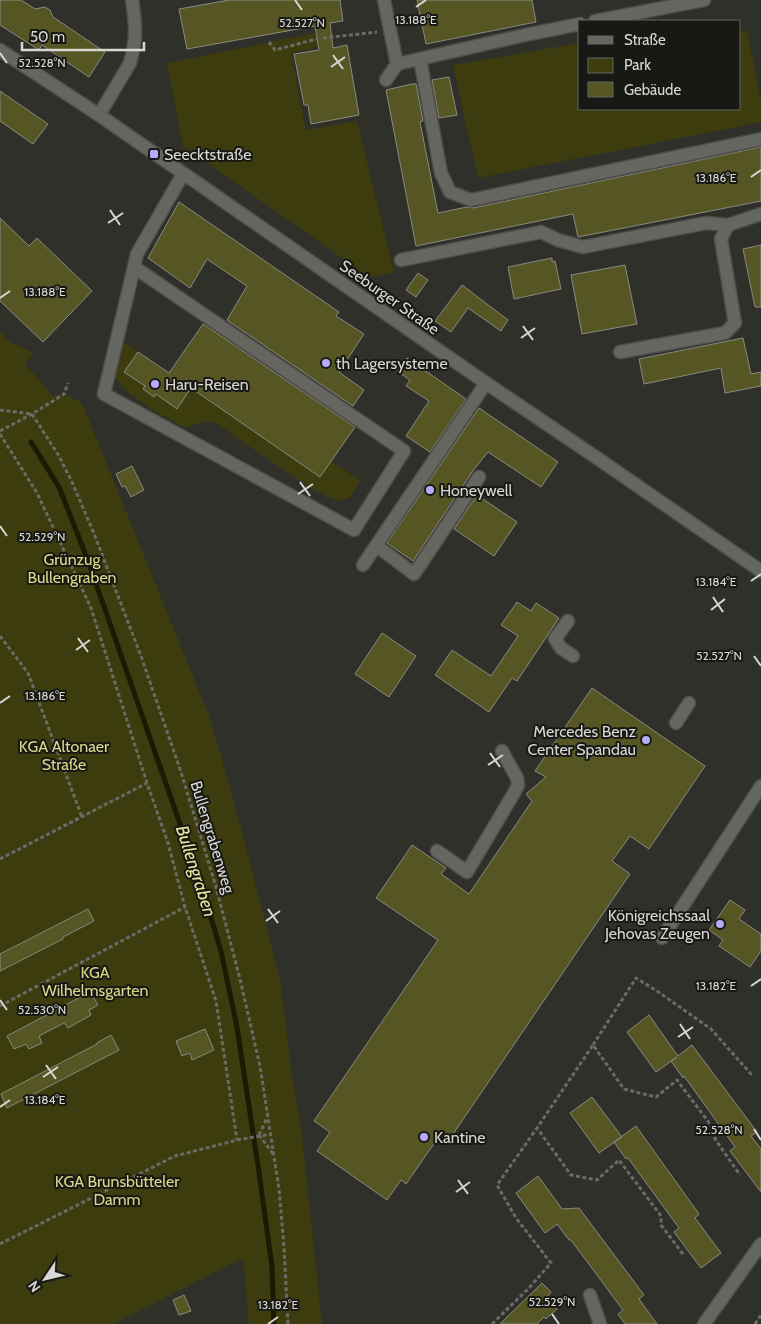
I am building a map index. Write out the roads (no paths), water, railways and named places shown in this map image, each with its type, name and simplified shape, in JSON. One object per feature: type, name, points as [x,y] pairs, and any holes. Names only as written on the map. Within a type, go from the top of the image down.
[{"type":"street","points":[[99,115],[132,57],[136,30],[132,0]]},
{"type":"street","points":[[384,0],[397,64]]},
{"type":"street","points":[[600,20],[704,0]]},
{"type":"street","points":[[386,80],[397,64],[578,24]]},
{"type":"street","name":"Seeburger Straße","points":[[0,50],[99,115],[761,571]]},
{"type":"street","points":[[420,59],[441,173],[450,192],[471,200],[761,139]]},
{"type":"street","points":[[134,267],[404,450],[354,530],[104,394],[137,254],[183,174]]},
{"type":"street","points":[[401,260],[541,232],[558,240],[583,247],[706,223],[728,225],[761,214]]},
{"type":"street","points":[[620,352],[725,333],[735,323],[720,238],[728,225]]},
{"type":"street","points":[[363,565],[486,383]]},
{"type":"street","points":[[377,546],[414,574],[479,477]]},
{"type":"street","points":[[568,621],[555,639],[561,648],[573,656]]},
{"type":"street","points":[[676,724],[689,704]]},
{"type":"street","points":[[437,851],[467,872],[518,785],[517,778],[502,751]]},
{"type":"street","points":[[662,938],[761,786]]},
{"type":"street","points":[[704,1324],[760,1247]]},
{"type":"street","points":[[590,1295],[600,1324]]},
{"type":"waterway","name":"Bullengraben","points":[[31,442],[59,487],[87,558],[199,878],[221,951],[237,1027],[259,1172],[272,1267],[274,1324]]},
{"type":"place","name":"Seecktstraße","points":[[154,154]]},
{"type":"place","name":"th Lagersysteme","points":[[326,363]]},
{"type":"place","name":"Haru-Reisen","points":[[155,384]]},
{"type":"place","name":"Honeywell","points":[[430,490]]},
{"type":"place","name":"Mercedes Benz Center Spandau","points":[[646,740]]},
{"type":"place","name":"Königreichssaal Jehovas Zeugen","points":[[720,924]]},
{"type":"place","name":"Kantine","points":[[424,1137]]},
{"type":"park label","name":"Grünzug Bullengraben","points":[[72,568]]},
{"type":"park label","name":"KGA Altonaer Straße","points":[[64,755]]},
{"type":"park label","name":"KGA Wilhelmsgarten","points":[[95,981]]},
{"type":"park label","name":"KGA Brunsbütteler Damm","points":[[117,1190]]}]
